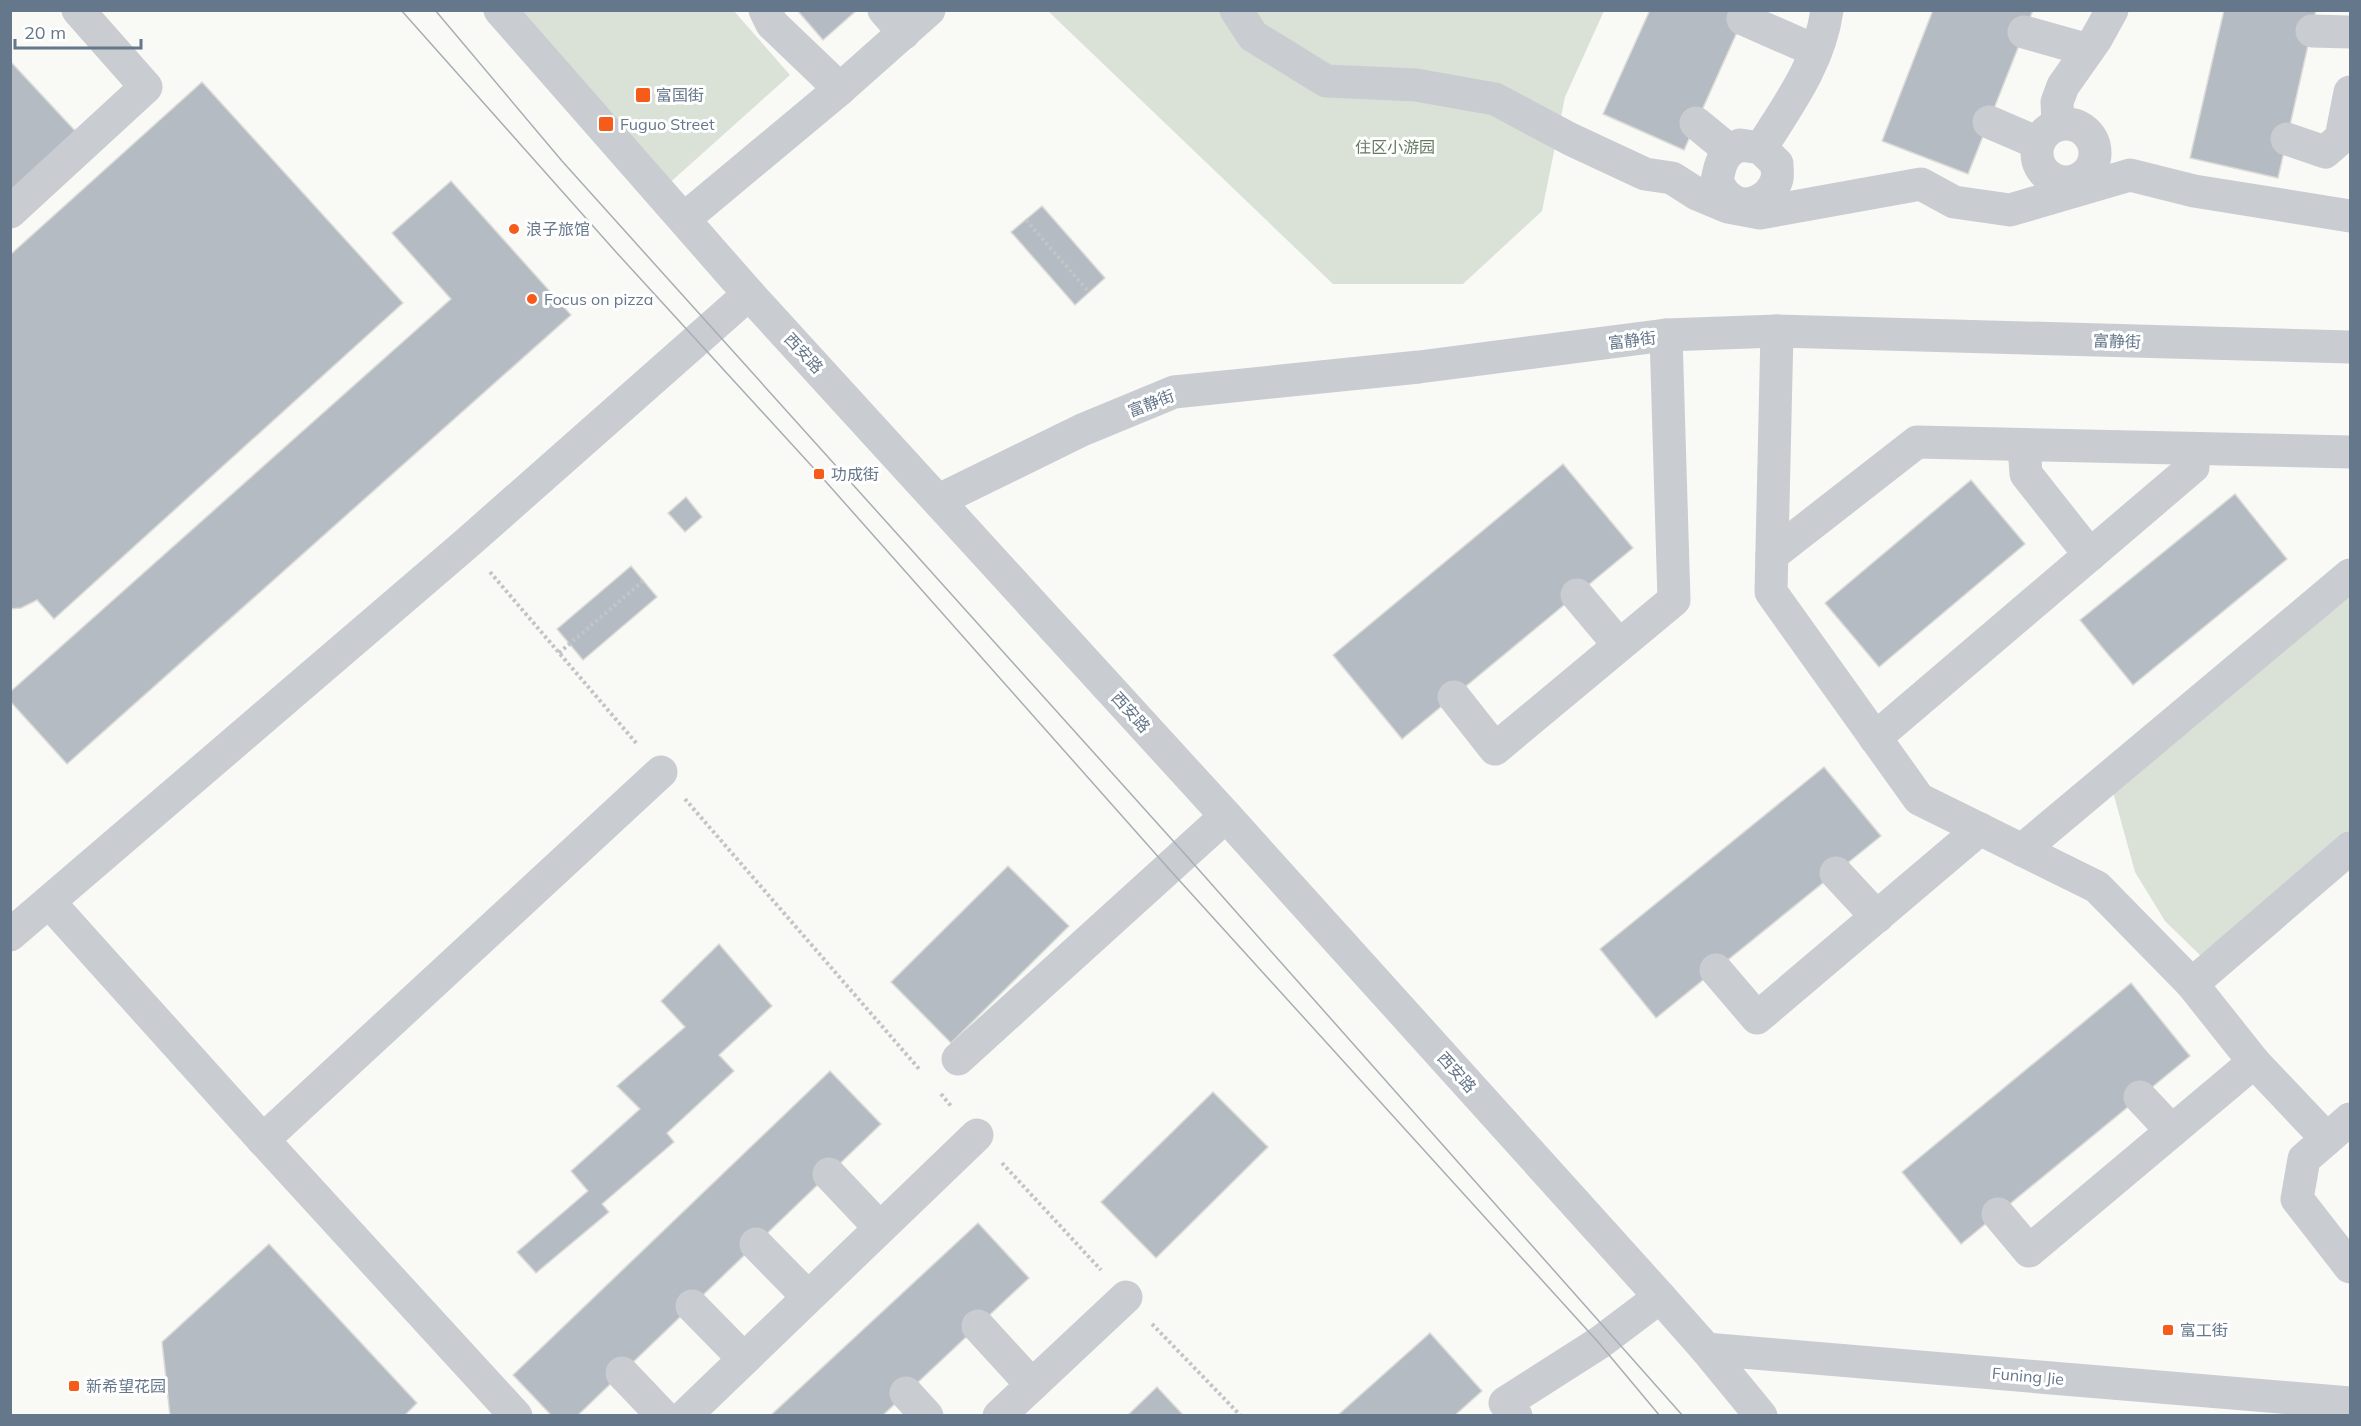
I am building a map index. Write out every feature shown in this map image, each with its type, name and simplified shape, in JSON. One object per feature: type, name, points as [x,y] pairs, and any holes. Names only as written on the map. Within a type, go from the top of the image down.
[{"type":"street","points":[[10,212],[146,87],[78,10]]},
{"type":"street","name":"西安路","points":[[500,10],[749,294],[1226,816],[1707,1349],[1761,1416]]},
{"type":"street","points":[[765,10],[772,24],[840,89]]},
{"type":"street","points":[[684,219],[840,89],[894,22],[928,10]]},
{"type":"street","points":[[1236,10],[1253,36],[1326,81],[1416,85],[1495,99],[1570,139],[1645,174],[1672,178],[1697,194],[1728,207],[1760,213],[1921,184],[1954,202],[2010,210],[2130,175],[2194,191],[2350,216]]},
{"type":"street","points":[[1761,148],[1803,81],[1825,29],[1827,10]]},
{"type":"street","points":[[1989,122],[2048,133],[2063,86],[2112,10]]},
{"type":"street","points":[[1743,19],[1816,51]]},
{"type":"street","points":[[2312,31],[2350,32]]},
{"type":"street","points":[[2024,32],[2088,50]]},
{"type":"street","points":[[2287,140],[2325,152],[2341,138],[2350,92]]},
{"type":"street","points":[[1696,123],[1729,150]]},
{"type":"street","points":[[1740,145],[1761,148],[1777,164],[1778,177],[1770,193],[1751,204],[1743,204],[1728,198],[1717,181],[1720,164],[1729,150],[1740,145]]},
{"type":"street","points":[[10,935],[466,544],[749,294]]},
{"type":"street","points":[[1777,332],[1771,592],[1919,799],[2097,887],[2192,984],[2254,1062],[2339,1129],[2304,1159],[2297,1199],[2350,1267]]},
{"type":"street","name":"富静街","points":[[939,500],[1082,430],[1174,392],[1419,367],[1666,335],[1777,332],[2350,347]]},
{"type":"street","points":[[1454,697],[1495,749],[1674,600],[1666,335]]},
{"type":"street","points":[[1772,555],[1917,442],[2350,452]]},
{"type":"street","points":[[2024,445],[2026,474],[2090,555]]},
{"type":"street","points":[[1875,738],[2193,467],[2192,449]]},
{"type":"street","points":[[2022,850],[2350,574]]},
{"type":"street","points":[[1576,595],[1619,645]]},
{"type":"street","points":[[262,1140],[661,772]]},
{"type":"street","points":[[958,1059],[1226,816]]},
{"type":"street","points":[[1716,970],[1758,1018],[1980,829]]},
{"type":"street","points":[[2192,984],[2350,848]]},
{"type":"street","points":[[1836,873],[1876,917]]},
{"type":"street","points":[[49,902],[262,1140],[516,1416]]},
{"type":"street","points":[[1998,1214],[2029,1251],[2254,1062]]},
{"type":"street","points":[[2140,1097],[2172,1131]]},
{"type":"street","points":[[685,1416],[977,1135]]},
{"type":"street","points":[[829,1174],[880,1228]]},
{"type":"street","points":[[756,1244],[808,1297]]},
{"type":"street","points":[[999,1416],[1126,1297]]},
{"type":"street","points":[[1504,1411],[1660,1297]]},
{"type":"street","points":[[692,1306],[744,1359]]},
{"type":"street","points":[[978,1326],[1032,1385]]},
{"type":"street","name":"Funing Jie","points":[[1707,1349],[2350,1403]]},
{"type":"street","points":[[622,1373],[663,1416]]},
{"type":"path","points":[[1026,220],[1089,292]]},
{"type":"path","points":[[466,544],[923,1073]]},
{"type":"path","points":[[559,653],[643,581]]},
{"type":"path","points":[[938,1091],[1126,1297],[1241,1416]]},
{"type":"green space","points":[[511,11],[734,11],[790,75],[665,187]]},
{"type":"green space","name":"住区小游园","points":[[1048,11],[1604,11],[1565,97],[1542,211],[1463,284],[1333,284]]},
{"type":"green space","points":[[2350,593],[2350,834],[2204,959],[2165,921],[2135,872],[2113,792]]},
{"type":"building","points":[[797,10],[857,10],[823,40]]},
{"type":"building","points":[[1650,10],[1747,10],[1684,150],[1603,114]]},
{"type":"building","points":[[1933,10],[2033,10],[1968,174],[1882,141]]},
{"type":"building","points":[[2224,10],[2316,10],[2278,178],[2190,158]]},
{"type":"building","points":[[10,61],[78,134],[10,196]]},
{"type":"building","points":[[202,82],[403,303],[54,619],[37,600],[21,608],[10,609],[10,255]]},
{"type":"building","points":[[451,181],[571,315],[67,764],[10,701],[10,692],[451,299],[392,233]]},
{"type":"building","points":[[1042,206],[1105,278],[1075,305],[1011,232]]},
{"type":"building","points":[[1563,464],[1633,548],[1402,739],[1333,655]]},
{"type":"building","points":[[1971,480],[2025,544],[1879,667],[1825,603]]},
{"type":"building","points":[[2235,494],[2287,559],[2133,685],[2080,620]]},
{"type":"building","points":[[686,497],[702,517],[685,532],[668,513]]},
{"type":"building","points":[[631,566],[657,597],[583,660],[557,629]]},
{"type":"building","points":[[1824,767],[1881,836],[1656,1018],[1600,949]]},
{"type":"building","points":[[1008,866],[1069,926],[951,1043],[891,982]]},
{"type":"building","points":[[719,944],[772,1006],[719,1055],[734,1071],[667,1133],[674,1142],[602,1204],[609,1212],[536,1273],[517,1252],[588,1191],[571,1171],[640,1109],[617,1086],[685,1027],[661,1001]]},
{"type":"building","points":[[2131,983],[2190,1056],[1961,1244],[1902,1172]]},
{"type":"building","points":[[830,1071],[881,1124],[577,1416],[552,1416],[513,1375]]},
{"type":"building","points":[[1213,1092],[1268,1147],[1156,1258],[1101,1202]]},
{"type":"building","points":[[978,1223],[1029,1278],[882,1416],[770,1416]]},
{"type":"building","points":[[269,1244],[417,1403],[404,1416],[170,1416],[162,1342]]},
{"type":"building","points":[[1430,1333],[1482,1391],[1454,1416],[1337,1416]]},
{"type":"building","points":[[1157,1387],[1184,1416],[1127,1416]]},
{"type":"tram line","points":[[401,10],[616,252],[819,474],[1169,869],[1599,1343],[1660,1416]]},
{"type":"tram line","points":[[435,10],[562,161],[1184,853],[1683,1416]]},
{"type":"place","name":"富国街","points":[[643,95]]},
{"type":"place","name":"Fuguo Street","points":[[606,124]]},
{"type":"place","name":"浪子旅馆","points":[[514,229]]},
{"type":"place","name":"Focus on pizza","points":[[532,299]]},
{"type":"place","name":"功成街","points":[[819,474]]},
{"type":"place","name":"富工街","points":[[2168,1330]]},
{"type":"place","name":"新希望花园","points":[[74,1386]]}]
